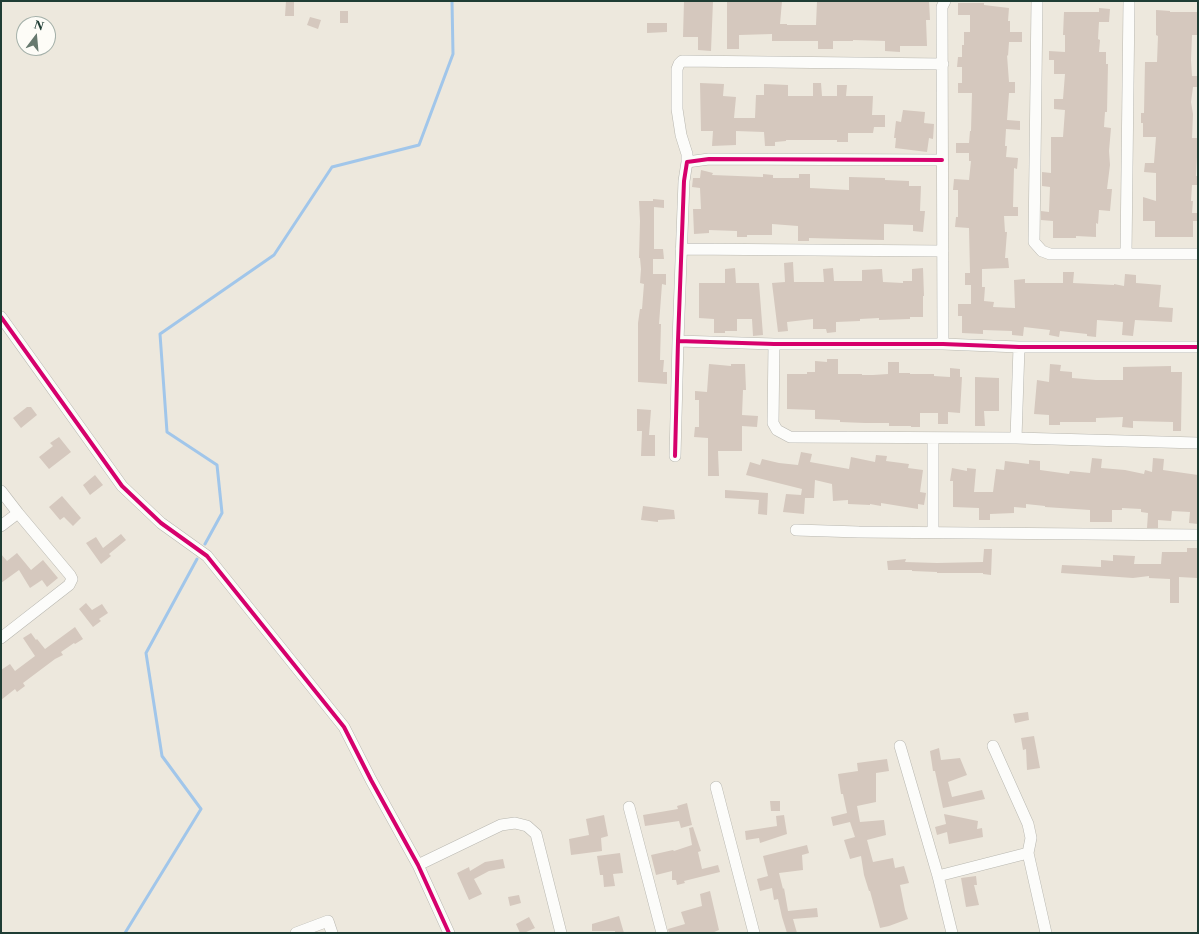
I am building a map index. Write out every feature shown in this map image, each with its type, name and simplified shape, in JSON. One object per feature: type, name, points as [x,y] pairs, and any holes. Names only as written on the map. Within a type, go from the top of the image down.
[{"type":"street","points":[[943,344],[942,160],[944,64],[942,8],[945,1]]},
{"type":"street","points":[[1037,1],[1034,242],[1042,251],[1050,254],[1198,254]]},
{"type":"street","points":[[1126,254],[1129,1]]},
{"type":"street","points":[[675,456],[681,249],[684,181],[688,154],[681,134],[677,109],[677,69],[679,64],[682,61],[944,64]]},
{"type":"street","points":[[687,162],[715,159],[942,160]]},
{"type":"street","points":[[681,249],[943,251]]},
{"type":"street","points":[[1,317],[122,486],[161,523],[207,556],[344,727],[371,780],[418,865],[448,933]]},
{"type":"street","points":[[678,342],[774,344],[943,344],[1019,347],[1198,346]]},
{"type":"street","points":[[774,344],[773,423],[777,430],[790,437],[1016,438],[1198,443]]},
{"type":"street","points":[[1016,438],[1019,347]]},
{"type":"street","points":[[933,438],[933,532]]},
{"type":"street","points":[[1,491],[70,575],[72,580],[69,585],[1,638]]},
{"type":"street","points":[[1,526],[18,513]]},
{"type":"street","points":[[796,530],[859,532],[1198,535]]},
{"type":"street","points":[[900,746],[938,876],[952,933]]},
{"type":"street","points":[[993,746],[1028,824],[1031,838],[1028,853],[1046,933]]},
{"type":"street","points":[[716,787],[754,933]]},
{"type":"street","points":[[629,807],[662,933]]},
{"type":"street","points":[[418,865],[501,825],[515,823],[527,826],[536,834],[561,933]]},
{"type":"street","points":[[938,876],[1028,853]]},
{"type":"street","points":[[296,933],[328,921],[332,933]]},
{"type":"building","points":[[286,1],[294,1],[294,16],[285,16]]},
{"type":"building","points":[[684,1],[713,1],[711,51],[698,50],[698,37],[683,37]]},
{"type":"building","points":[[727,1],[782,1],[780,24],[816,25],[817,1],[929,1],[930,20],[926,20],[927,46],[900,46],[900,52],[885,51],[885,41],[853,40],[833,41],[833,49],[818,49],[818,41],[772,41],[772,34],[739,35],[739,49],[727,49]]},
{"type":"building","points":[[958,3],[984,3],[984,5],[1009,8],[1008,21],[1010,21],[1010,32],[1022,32],[1022,42],[1009,42],[1008,56],[1007,55],[1009,82],[1015,82],[1015,93],[1009,93],[1007,120],[1020,121],[1020,130],[1006,129],[1005,146],[1007,146],[1006,157],[1018,158],[1017,169],[1014,168],[1013,207],[1018,207],[1018,216],[1004,216],[1005,232],[1007,232],[1005,258],[1008,258],[1009,268],[982,269],[982,287],[985,287],[984,301],[994,302],[993,307],[1015,308],[1014,280],[1025,279],[1025,283],[1063,283],[1063,272],[1074,272],[1073,283],[1114,284],[1124,286],[1125,274],[1136,275],[1136,283],[1161,285],[1159,307],[1173,308],[1172,322],[1135,320],[1133,336],[1122,335],[1123,322],[1097,320],[1096,337],[1087,336],[1087,334],[1060,331],[1059,337],[1049,335],[1050,330],[1024,327],[1023,336],[1012,335],[1012,331],[983,330],[983,334],[962,333],[962,316],[958,316],[958,304],[971,304],[971,285],[965,285],[965,273],[970,273],[969,228],[955,227],[956,217],[958,217],[958,190],[953,190],[954,179],[969,180],[971,161],[969,161],[969,153],[956,153],[956,143],[969,143],[971,131],[972,93],[958,93],[958,83],[962,83],[962,67],[957,67],[958,57],[962,57],[964,32],[970,32],[970,15],[958,15]]},
{"type":"building","points":[[1099,8],[1110,9],[1109,22],[1099,22],[1098,39],[1100,40],[1099,52],[1106,52],[1106,64],[1108,64],[1107,112],[1105,112],[1104,127],[1111,128],[1109,151],[1110,165],[1107,189],[1112,189],[1110,211],[1099,210],[1098,224],[1096,223],[1096,237],[1076,236],[1076,238],[1053,238],[1053,221],[1041,220],[1041,211],[1049,212],[1050,187],[1042,186],[1042,172],[1051,173],[1051,137],[1063,137],[1065,110],[1054,109],[1054,99],[1063,99],[1065,74],[1054,74],[1054,60],[1049,60],[1049,51],[1065,52],[1065,35],[1063,35],[1064,12],[1099,12]]},
{"type":"building","points":[[1156,10],[1170,12],[1198,12],[1198,35],[1192,35],[1191,60],[1192,76],[1198,76],[1198,87],[1193,87],[1191,102],[1193,114],[1192,138],[1198,138],[1196,176],[1198,176],[1198,185],[1192,185],[1191,201],[1193,201],[1192,213],[1198,213],[1198,221],[1193,221],[1193,237],[1155,237],[1155,221],[1143,221],[1143,197],[1156,201],[1156,173],[1144,172],[1145,163],[1154,163],[1156,137],[1143,137],[1141,113],[1144,113],[1145,62],[1157,62],[1158,36],[1156,35]]},
{"type":"building","points":[[340,11],[348,11],[348,23],[340,23]]},
{"type":"building","points":[[310,17],[321,20],[318,29],[307,25]]},
{"type":"building","points":[[647,23],[667,23],[667,32],[647,33]]},
{"type":"building","points":[[700,83],[724,84],[723,96],[736,97],[734,118],[755,118],[756,95],[764,95],[764,84],[788,85],[788,96],[813,96],[813,83],[821,83],[822,96],[837,96],[837,85],[847,85],[846,96],[873,96],[872,115],[885,115],[885,127],[874,127],[873,133],[848,133],[848,142],[837,142],[837,140],[786,140],[775,142],[775,146],[765,146],[764,132],[736,131],[736,145],[712,146],[713,131],[701,131]]},
{"type":"building","points":[[903,110],[925,112],[924,123],[934,124],[933,139],[929,138],[927,152],[895,148],[896,138],[894,138],[896,121],[901,122]]},
{"type":"building","points":[[701,170],[713,173],[712,175],[763,177],[763,174],[773,175],[773,178],[799,178],[799,174],[810,174],[810,188],[849,190],[849,177],[885,178],[885,180],[909,181],[909,186],[921,186],[920,211],[925,211],[923,232],[913,231],[913,225],[884,224],[884,240],[809,238],[809,241],[798,241],[798,226],[772,224],[772,235],[747,235],[747,237],[737,237],[737,231],[709,230],[709,233],[694,234],[693,209],[701,209],[700,188],[692,187],[693,178],[700,178]]},
{"type":"building","points":[[653,199],[664,200],[664,208],[654,207],[654,249],[663,249],[664,259],[653,259],[653,274],[666,274],[666,285],[662,284],[659,324],[661,324],[660,360],[664,360],[663,372],[667,372],[667,384],[638,382],[638,323],[640,309],[642,309],[644,284],[640,283],[639,201],[653,201]]},
{"type":"building","points":[[793,262],[794,282],[824,282],[823,269],[833,268],[834,281],[862,281],[862,270],[882,269],[883,282],[903,283],[903,281],[912,281],[912,269],[923,268],[923,317],[879,320],[879,318],[860,319],[860,321],[836,322],[836,332],[827,333],[826,329],[813,329],[813,319],[787,322],[788,331],[778,332],[772,283],[785,282],[784,263]]},
{"type":"building","points":[[735,268],[736,283],[759,283],[763,335],[753,336],[752,319],[737,319],[737,331],[714,333],[714,319],[699,318],[699,283],[725,283],[725,269]]},
{"type":"building","points":[[827,359],[838,359],[838,374],[888,374],[888,362],[899,362],[899,373],[934,374],[934,376],[950,377],[950,368],[960,369],[960,377],[962,377],[960,413],[948,412],[948,424],[938,424],[938,413],[920,413],[920,427],[911,427],[889,426],[889,423],[840,422],[840,420],[815,419],[815,410],[787,409],[787,374],[807,374],[807,372],[815,372],[815,361],[827,362]]},
{"type":"building","points":[[709,364],[731,366],[731,364],[745,364],[746,390],[743,390],[742,415],[758,416],[757,427],[742,426],[742,451],[718,451],[719,476],[708,476],[708,438],[694,437],[695,427],[699,427],[699,400],[695,400],[695,391],[707,392]]},
{"type":"building","points":[[1050,364],[1061,365],[1060,371],[1072,372],[1072,378],[1096,380],[1123,380],[1123,367],[1171,366],[1171,372],[1182,372],[1181,431],[1173,431],[1173,422],[1133,421],[1133,428],[1122,427],[1123,417],[1096,418],[1096,422],[1060,422],[1060,425],[1049,425],[1049,415],[1034,414],[1037,380],[1049,382]]},
{"type":"building","points":[[975,377],[999,378],[999,411],[984,411],[985,426],[975,426]]},
{"type":"building","points":[[27,407],[31,407],[37,415],[21,428],[13,418]]},
{"type":"building","points":[[637,409],[651,410],[649,435],[655,435],[655,456],[641,456],[642,431],[637,431]]},
{"type":"building","points":[[59,437],[71,452],[49,469],[39,457],[53,446],[50,443]]},
{"type":"building","points":[[801,452],[812,454],[810,462],[849,469],[851,457],[875,462],[876,455],[887,456],[886,461],[909,464],[908,468],[923,470],[920,492],[926,493],[924,505],[918,504],[918,509],[881,503],[881,506],[870,504],[848,504],[848,500],[833,501],[832,484],[815,480],[814,498],[805,498],[804,514],[783,512],[786,494],[801,495],[802,489],[746,475],[750,462],[760,465],[762,459],[798,465]]},
{"type":"building","points":[[1092,458],[1102,459],[1101,468],[1125,470],[1144,474],[1145,470],[1152,472],[1153,458],[1164,459],[1163,470],[1198,475],[1198,524],[1189,523],[1190,512],[1172,511],[1171,521],[1158,520],[1158,528],[1147,528],[1148,513],[1141,512],[1141,509],[1122,508],[1122,510],[1112,510],[1112,522],[1090,522],[1090,510],[1045,507],[1026,504],[1026,508],[1014,507],[1014,513],[990,514],[990,520],[979,520],[979,508],[953,507],[953,481],[950,481],[952,468],[967,471],[967,468],[976,469],[974,492],[993,492],[996,469],[1004,470],[1005,461],[1029,464],[1029,460],[1040,461],[1040,470],[1069,474],[1070,471],[1090,473]]},
{"type":"building","points":[[95,475],[103,485],[90,495],[83,485]]},
{"type":"building","points":[[725,490],[768,493],[767,515],[758,514],[759,500],[725,498]]},
{"type":"building","points":[[62,496],[81,518],[73,526],[64,517],[60,520],[49,507]]},
{"type":"building","points":[[643,506],[674,510],[675,519],[658,520],[658,522],[641,520]]},
{"type":"building","points":[[121,534],[126,540],[109,554],[111,556],[101,564],[86,543],[96,537],[103,548]]},
{"type":"building","points":[[1187,548],[1197,548],[1197,578],[1179,577],[1179,603],[1170,603],[1170,579],[1149,578],[1149,576],[1133,578],[1061,573],[1062,565],[1101,567],[1101,560],[1113,561],[1113,555],[1135,556],[1134,564],[1161,564],[1162,552],[1187,552]]},
{"type":"building","points":[[984,549],[992,549],[991,575],[983,573],[937,573],[912,570],[888,570],[887,561],[906,559],[905,562],[983,562]]},
{"type":"building","points":[[17,553],[31,570],[43,560],[58,578],[47,587],[42,580],[30,588],[19,570],[1,583],[1,554],[7,561]]},
{"type":"building","points":[[86,603],[92,610],[102,604],[108,613],[99,619],[101,621],[93,627],[79,609]]},
{"type":"building","points":[[75,627],[83,639],[61,652],[63,655],[55,659],[23,683],[25,686],[17,692],[15,689],[1,700],[1,670],[10,664],[15,671],[35,656],[23,638],[31,633],[45,649]]},
{"type":"building","points":[[1028,712],[1029,720],[1015,723],[1013,714]]},
{"type":"building","points":[[1034,736],[1040,768],[1027,770],[1026,749],[1023,750],[1021,738]]},
{"type":"building","points":[[939,748],[941,760],[960,758],[967,775],[948,782],[952,797],[982,790],[985,799],[943,808],[935,771],[933,771],[930,751]]},
{"type":"building","points":[[887,759],[889,771],[876,773],[876,802],[857,806],[860,822],[884,820],[886,835],[867,840],[873,862],[893,858],[895,868],[904,866],[909,883],[900,885],[908,919],[880,928],[864,875],[861,856],[850,859],[844,840],[855,837],[850,822],[833,826],[831,817],[847,813],[843,794],[841,794],[838,774],[858,771],[857,763]]},
{"type":"building","points":[[770,801],[780,801],[780,811],[771,811]]},
{"type":"building","points":[[687,803],[692,825],[681,828],[679,821],[645,826],[643,815],[678,809],[677,806]]},
{"type":"building","points":[[944,814],[978,821],[977,829],[982,828],[983,837],[949,844],[947,832],[937,835],[935,827],[946,824]]},
{"type":"building","points":[[604,815],[608,836],[601,838],[602,851],[571,855],[569,839],[589,835],[586,819]]},
{"type":"building","points":[[784,815],[787,834],[760,843],[759,838],[746,840],[745,831],[777,826],[776,816]]},
{"type":"building","points":[[693,827],[701,851],[698,852],[702,869],[718,865],[720,872],[684,881],[685,883],[677,885],[676,880],[672,880],[672,871],[656,875],[651,855],[674,851],[692,845],[689,828]]},
{"type":"building","points":[[807,845],[809,853],[802,855],[803,870],[779,873],[783,889],[784,888],[788,911],[817,908],[818,917],[793,919],[797,933],[787,933],[778,899],[774,900],[772,888],[760,891],[757,879],[768,876],[763,856]]},
{"type":"building","points":[[620,853],[623,873],[613,874],[615,886],[604,887],[603,875],[600,875],[597,856]]},
{"type":"building","points":[[503,859],[505,868],[489,871],[474,879],[482,894],[469,900],[457,873],[469,867],[470,871],[485,862]]},
{"type":"building","points":[[976,876],[977,885],[974,885],[979,905],[966,907],[961,878]]},
{"type":"building","points":[[710,891],[719,930],[712,933],[669,933],[668,929],[685,924],[681,912],[702,906],[700,894]]},
{"type":"building","points":[[519,895],[521,903],[510,906],[508,897]]},
{"type":"building","points":[[619,916],[624,933],[615,933],[615,931],[592,931],[592,924]]},
{"type":"building","points":[[529,917],[535,928],[524,933],[520,933],[516,924]]},
{"type":"waterway","points":[[205,544],[222,513],[217,465],[167,432],[160,334],[274,255],[332,167],[419,145],[453,54],[452,1]]},
{"type":"waterway","points":[[125,933],[201,809],[162,756],[146,653],[197,559]]},
{"type":"cycle path","points":[[675,456],[684,181],[687,162],[709,159],[942,160]]},
{"type":"cycle path","points":[[1,317],[122,486],[161,523],[207,556],[344,727],[371,780],[418,865],[449,933]]},
{"type":"cycle path","points":[[678,341],[774,344],[943,344],[1019,347],[1198,347]]}]
